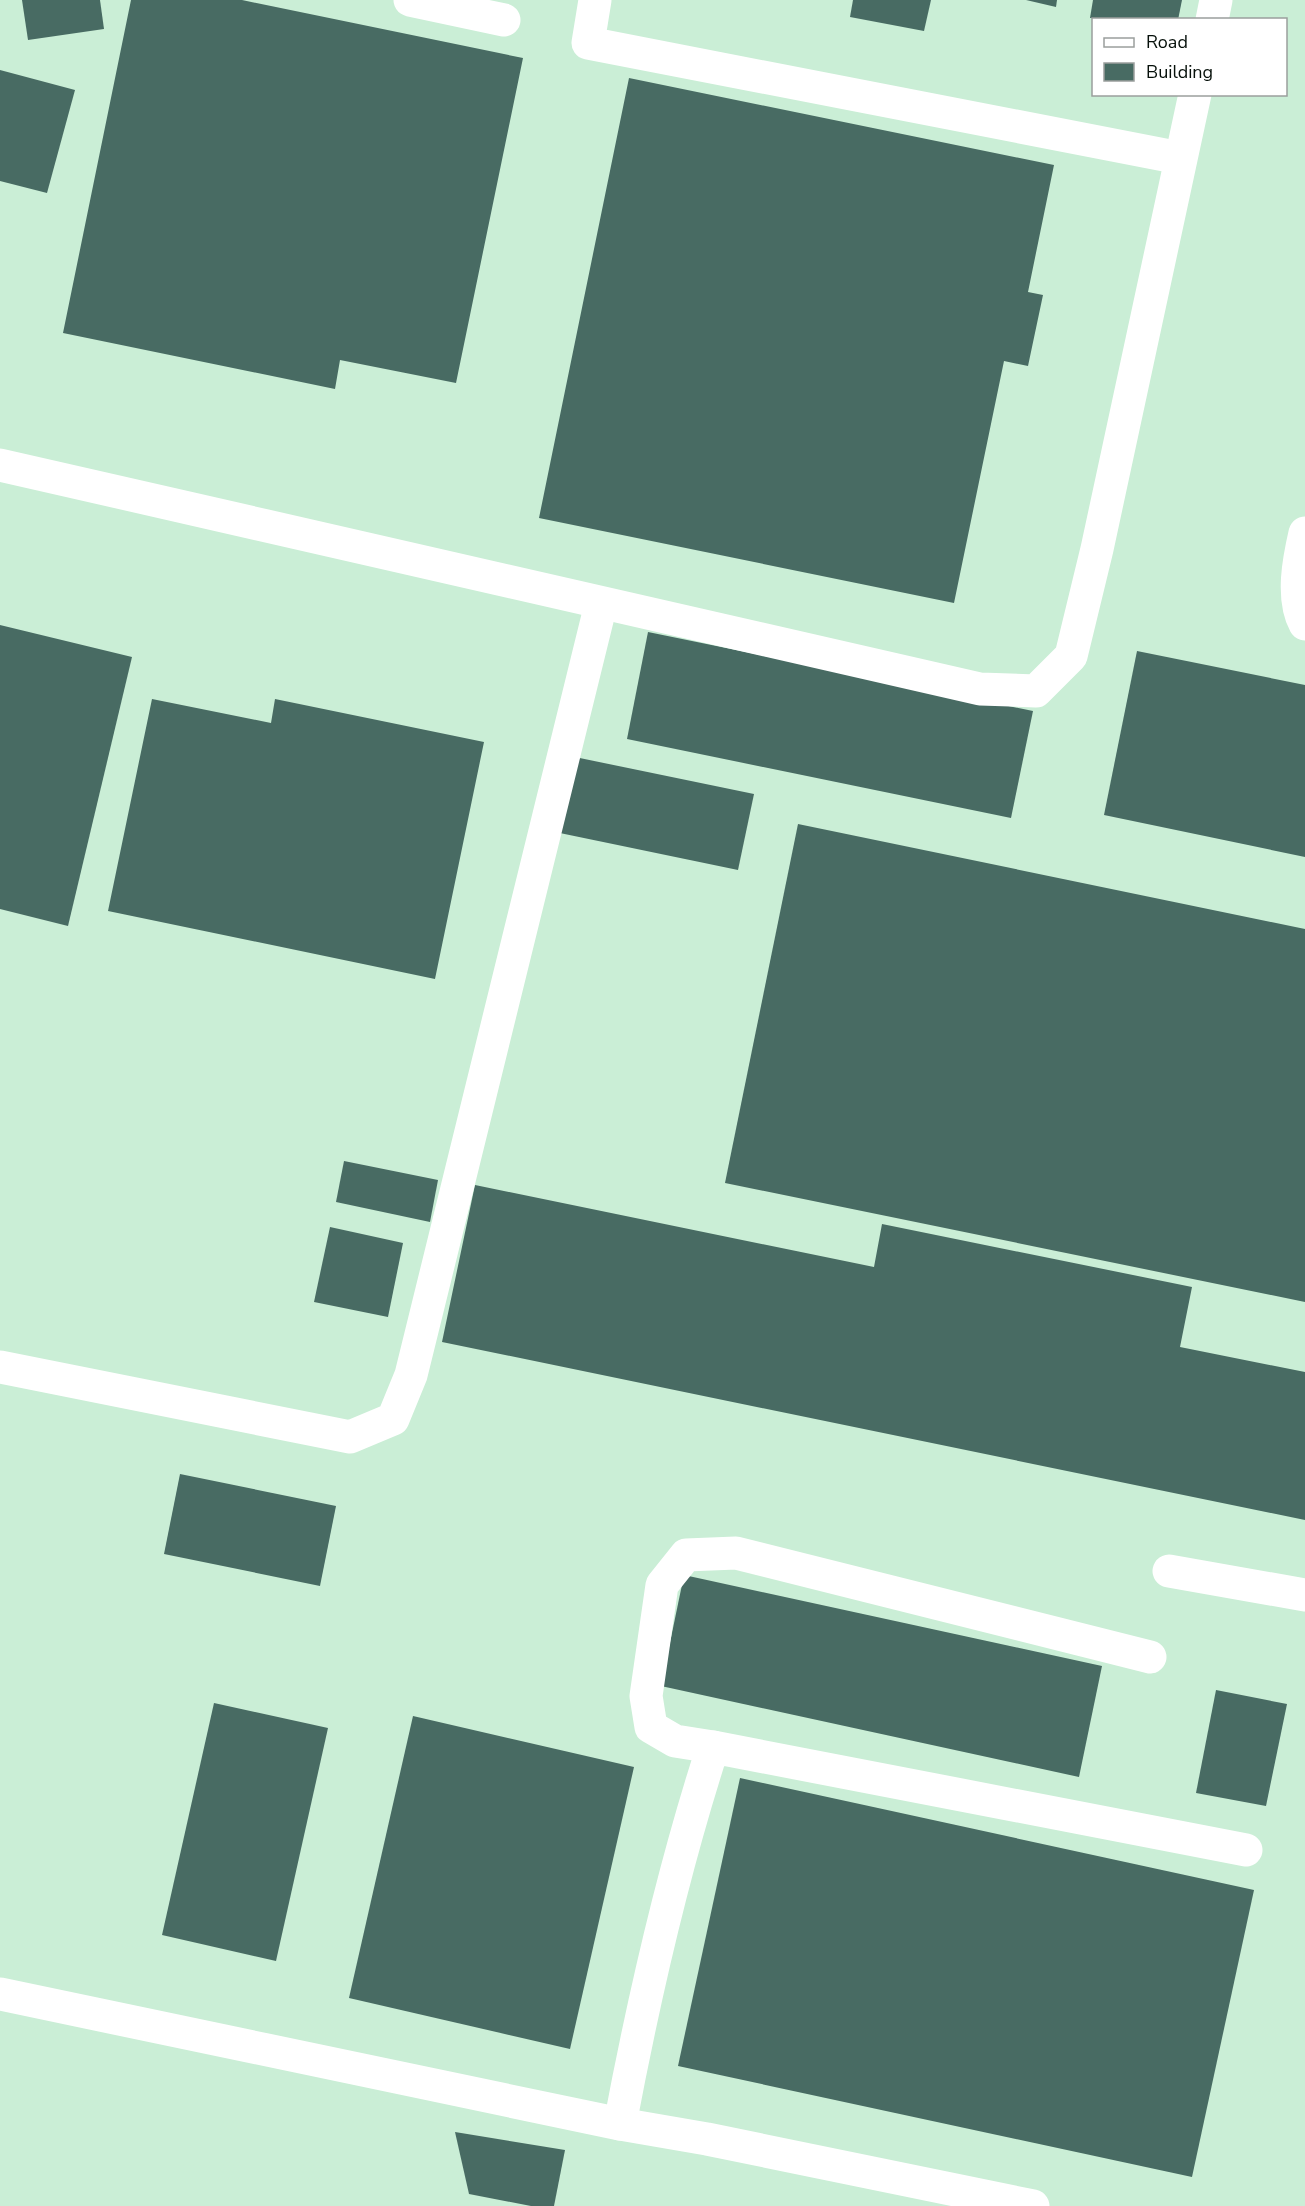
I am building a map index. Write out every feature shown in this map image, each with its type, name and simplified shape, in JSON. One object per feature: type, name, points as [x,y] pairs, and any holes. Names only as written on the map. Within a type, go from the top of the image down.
[{"type":"lane","points":[[410,0],[504,20]]},
{"type":"lane","points":[[595,0],[588,43],[1180,158]]},
{"type":"lane","points":[[1212,18],[1216,0]]},
{"type":"lane","points":[[0,465],[980,689],[1036,691],[1071,656],[1097,549],[1195,96]]},
{"type":"lane","points":[[1305,532],[1298,562],[1300,614],[1305,624]]},
{"type":"lane","points":[[0,1367],[350,1437],[393,1419],[411,1375],[601,604]]},
{"type":"lane","points":[[1150,1657],[736,1553],[686,1555],[662,1585],[646,1696],[651,1727],[675,1741],[1246,1850]]},
{"type":"lane","points":[[1169,1570],[1305,1595]]},
{"type":"lane","points":[[620,2124],[639,2021],[696,1800],[713,1747]]},
{"type":"lane","points":[[0,1994],[620,2124],[707,2139],[1034,2206]]},
{"type":"shaded area","points":[[0,0],[1305,0],[1305,2206],[0,2206]]},
{"type":"building","points":[[22,0],[100,0],[104,29],[28,40]]},
{"type":"building","points":[[131,0],[242,0],[523,58],[456,383],[340,360],[335,389],[63,333]]},
{"type":"building","points":[[853,0],[931,0],[924,31],[850,17]]},
{"type":"building","points":[[1026,0],[1057,0],[1056,7]]},
{"type":"building","points":[[1093,0],[1182,0],[1178,18],[1090,18]]},
{"type":"building","points":[[0,70],[75,90],[47,193],[0,181]]},
{"type":"building","points":[[629,78],[1054,165],[1028,292],[1043,295],[1028,366],[1004,361],[954,603],[539,518]]},
{"type":"building","points":[[0,625],[132,657],[68,926],[0,909]]},
{"type":"building","points":[[648,632],[1033,711],[1011,818],[627,739]]},
{"type":"building","points":[[1137,651],[1305,685],[1305,857],[1104,815]]},
{"type":"building","points":[[152,699],[271,723],[275,699],[484,742],[435,979],[108,911]]},
{"type":"building","points":[[570,756],[754,794],[738,870],[555,832]]},
{"type":"building","points":[[798,824],[1305,929],[1305,1302],[725,1183]]},
{"type":"building","points":[[344,1161],[438,1180],[430,1222],[336,1202]]},
{"type":"building","points":[[475,1185],[874,1267],[882,1224],[1192,1287],[1180,1347],[1305,1372],[1305,1520],[442,1342]]},
{"type":"building","points":[[330,1227],[403,1243],[388,1317],[314,1302]]},
{"type":"building","points":[[180,1474],[336,1506],[320,1586],[164,1554]]},
{"type":"building","points":[[684,1575],[1102,1666],[1079,1777],[661,1686]]},
{"type":"building","points":[[1216,1690],[1287,1704],[1266,1806],[1196,1793]]},
{"type":"building","points":[[214,1703],[328,1728],[276,1961],[162,1935]]},
{"type":"building","points":[[413,1716],[634,1767],[570,2049],[349,1998]]},
{"type":"building","points":[[740,1778],[1254,1890],[1192,2177],[678,2066]]},
{"type":"building","points":[[455,2132],[565,2150],[554,2206],[531,2206],[469,2194]]}]
